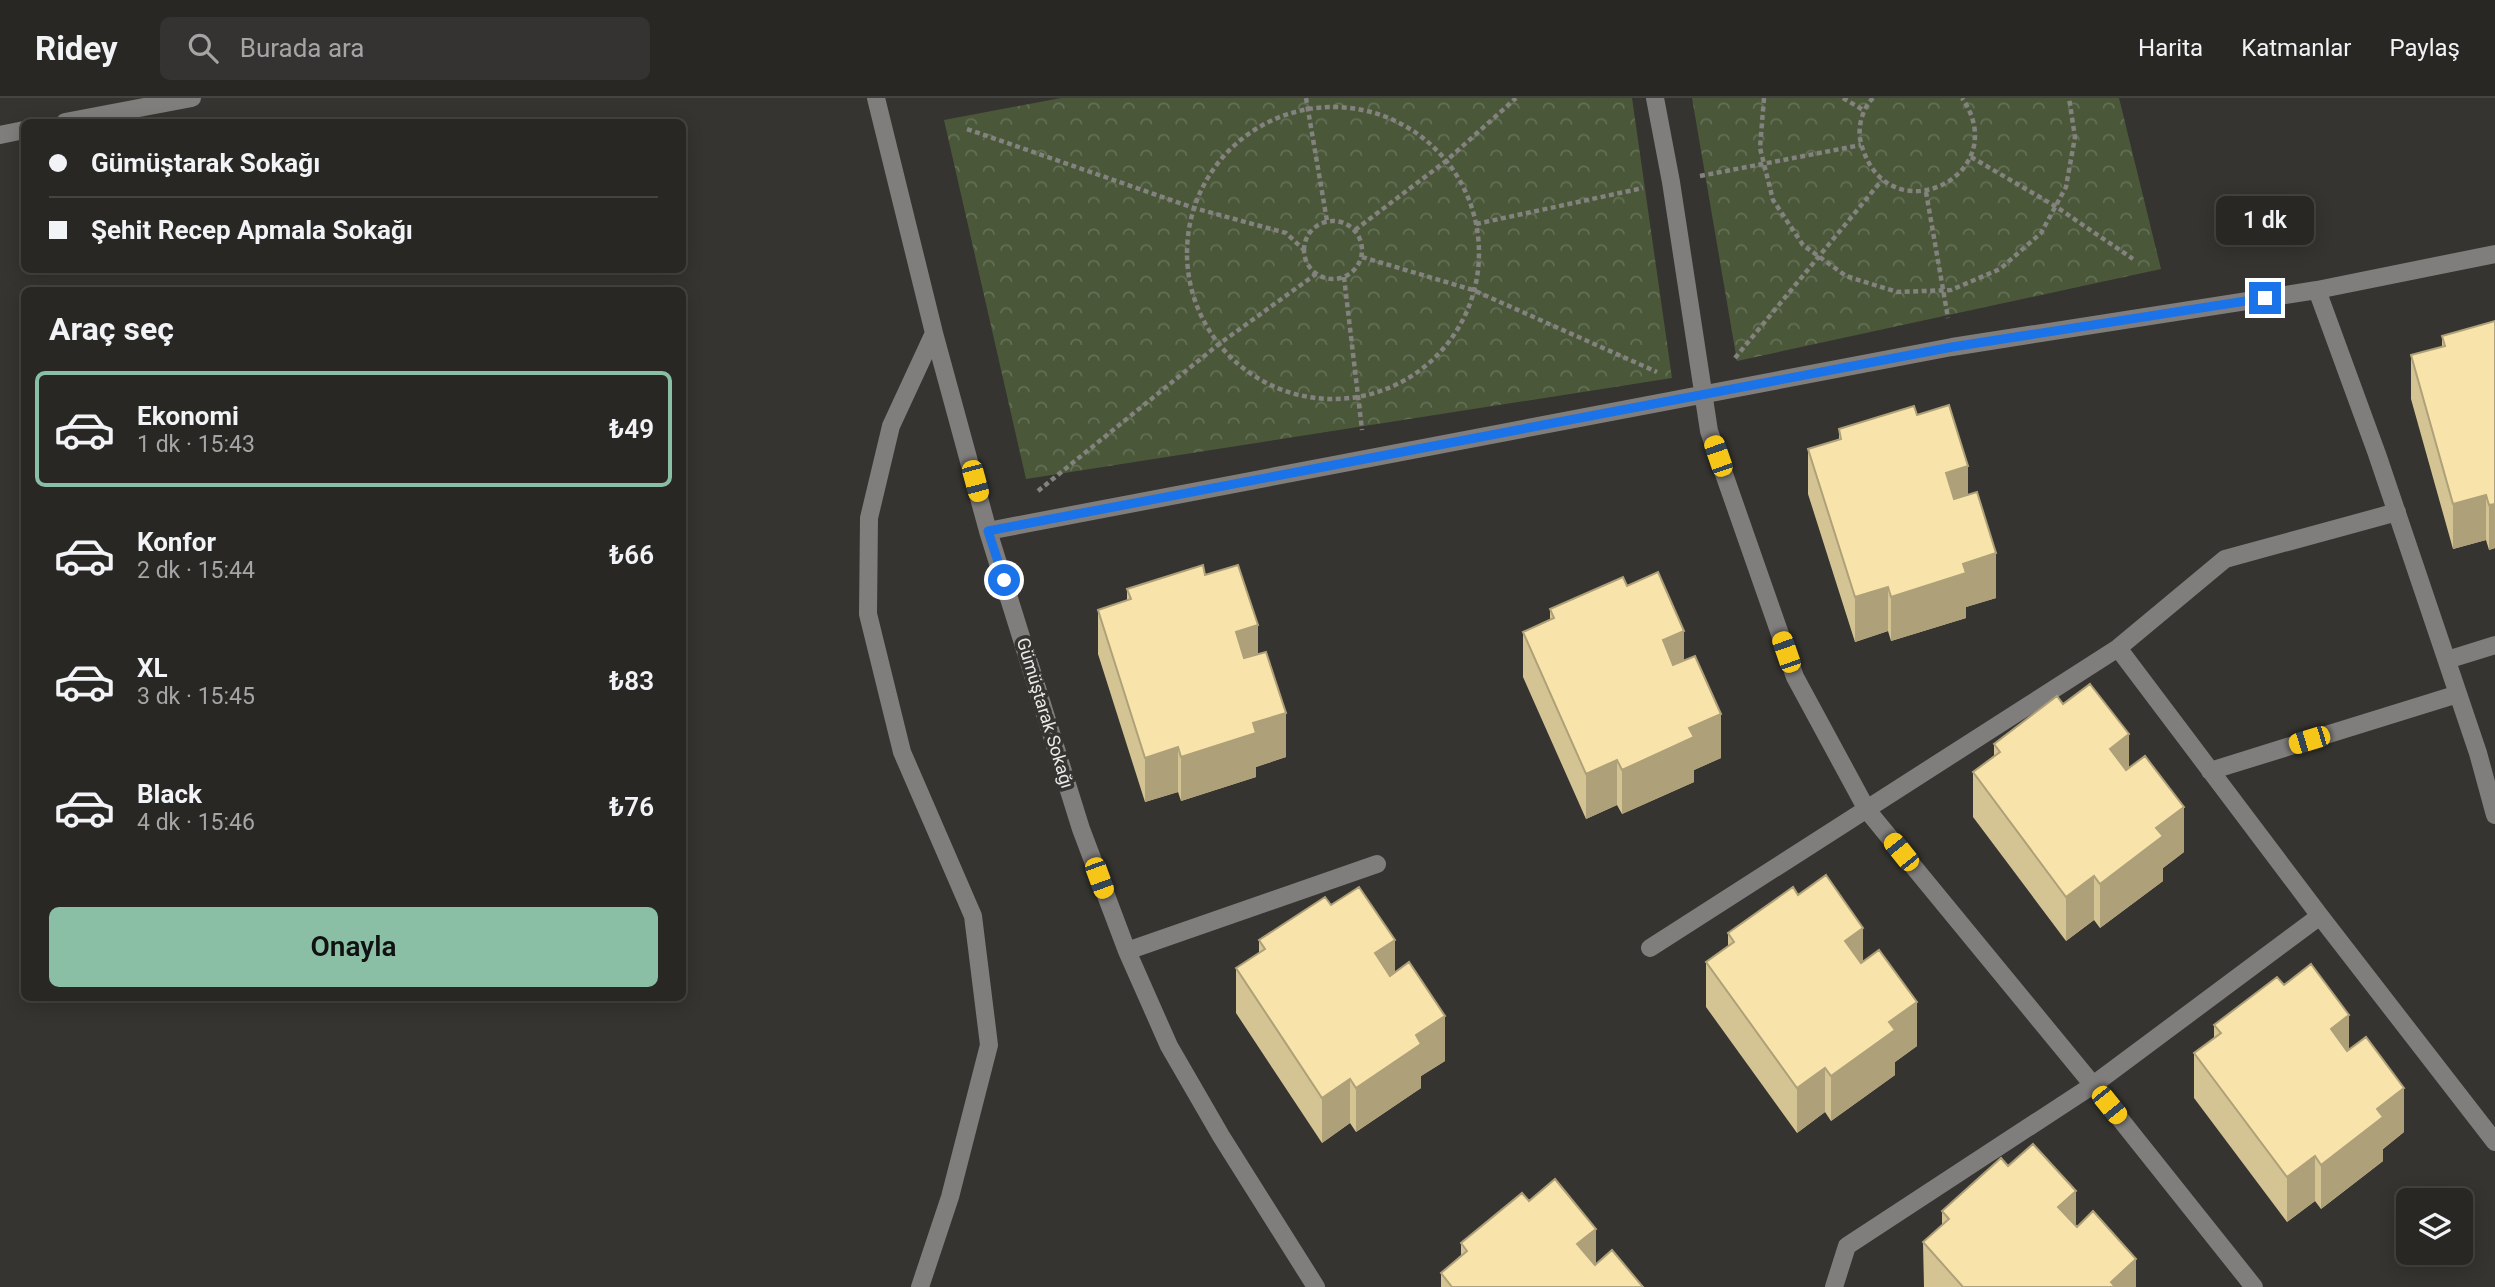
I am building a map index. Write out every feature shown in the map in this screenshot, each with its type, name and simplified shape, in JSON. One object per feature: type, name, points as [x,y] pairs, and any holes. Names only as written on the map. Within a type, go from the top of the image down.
[{"type":"street","points":[[81,119],[192,98]]},
{"type":"street","name":"Gümüştarak Sokağı","points":[[876,98],[934,334],[988,531],[1081,829],[1126,951],[1169,1046],[1220,1136],[1316,1287]]},
{"type":"street","points":[[1655,98],[1671,182],[1709,431],[1795,677],[1867,810],[2093,1085],[2254,1287]]},
{"type":"street","points":[[0,135],[21,131]]},
{"type":"street","points":[[988,531],[1952,347],[2317,290],[2495,254]]},
{"type":"street","points":[[2317,290],[2447,660],[2478,753],[2495,815]]},
{"type":"street","points":[[920,1287],[950,1197],[989,1045],[973,916],[902,752],[868,614],[869,517],[891,426],[934,334]]},
{"type":"street","points":[[1650,948],[2118,648],[2225,559],[2396,512]]},
{"type":"street","points":[[2447,660],[2495,645]]},
{"type":"street","points":[[2118,648],[2319,916],[2495,1142]]},
{"type":"street","points":[[2210,771],[2458,694]]},
{"type":"street","points":[[1126,951],[1377,864]]},
{"type":"street","points":[[1834,1287],[1847,1247],[2093,1085],[2319,916]]},
{"type":"path","points":[[1306,98],[1328,221]]},
{"type":"path","points":[[1355,230],[1446,162],[1516,98]]},
{"type":"path","points":[[1764,98],[1760,148],[1773,200],[1803,245],[1846,276],[1897,292],[1951,290],[2000,270],[2041,233],[2066,187],[2075,137],[2069,98]]},
{"type":"path","points":[[1843,98],[1865,111]]},
{"type":"path","points":[[1872,98],[1861,120],[1859,138],[1864,156],[1873,172],[1882,180],[1906,191],[1926,192],[1945,185],[1960,173],[1971,156],[1975,137],[1972,118],[1962,98]]},
{"type":"path","points":[[1327,105],[1377,112],[1421,135],[1456,172],[1476,218],[1479,268],[1465,316],[1439,355],[1402,383],[1357,398],[1310,398],[1266,384],[1228,356],[1219,344],[1201,318],[1187,273],[1188,226],[1204,181],[1235,142],[1278,116],[1308,109],[1327,105]]},
{"type":"path","points":[[967,129],[1194,208],[1286,233],[1303,249]]},
{"type":"path","points":[[1476,224],[1861,145]]},
{"type":"path","points":[[1971,156],[2056,206],[2133,259]]},
{"type":"path","points":[[1362,257],[1473,290],[1705,394],[1882,180]]},
{"type":"path","points":[[1926,192],[1952,347]]},
{"type":"path","points":[[1328,221],[1347,223],[1355,230],[1360,238],[1362,257],[1358,265],[1344,277],[1324,278],[1316,274],[1305,259],[1303,249],[1310,231],[1318,224],[1328,221]]},
{"type":"path","points":[[1030,497],[1219,344],[1316,274]]},
{"type":"path","points":[[1344,277],[1357,398],[1367,459]]},
{"type":"green space","points":[[1061,98],[1632,98],[1672,378],[1026,479],[944,120]]},
{"type":"green space","points":[[1692,98],[2119,98],[2161,269],[1737,361]]},
{"type":"building","points":[[2495,321],[2495,504],[2489,505],[2486,495],[2453,504],[2411,355],[2445,346],[2442,336]]},
{"type":"building","points":[[1949,405],[1968,466],[1946,473],[1954,499],[1977,492],[1996,553],[1963,564],[1966,573],[1891,597],[1888,587],[1855,597],[1808,449],[1841,439],[1839,429],[1914,406],[1917,415]]},
{"type":"building","points":[[1203,565],[1205,575],[1238,565],[1258,625],[1236,632],[1244,658],[1266,652],[1286,713],[1253,723],[1256,733],[1181,757],[1178,747],[1145,758],[1098,610],[1131,599],[1127,589]]},
{"type":"building","points":[[1658,572],[1684,631],[1663,640],[1673,665],[1695,656],[1721,714],[1689,728],[1694,737],[1622,770],[1617,760],[1586,774],[1523,632],[1554,618],[1550,609],[1623,577],[1627,586]]},
{"type":"building","points":[[2090,684],[2129,734],[2110,749],[2126,770],[2145,756],[2184,807],[2156,828],[2163,836],[2100,884],[2094,876],[2066,897],[1973,772],[2000,752],[1994,744],[2057,696],[2063,704]]},
{"type":"building","points":[[1826,875],[1863,928],[1845,941],[1861,963],[1879,950],[1917,1002],[1889,1022],[1895,1030],[1831,1076],[1825,1068],[1797,1088],[1706,962],[1734,942],[1728,933],[1793,887],[1798,895]]},
{"type":"building","points":[[1359,887],[1395,940],[1375,953],[1390,976],[1409,962],[1445,1016],[1416,1035],[1421,1044],[1356,1088],[1350,1079],[1322,1098],[1236,968],[1265,949],[1259,940],[1325,897],[1331,905]]},
{"type":"building","points":[[2311,964],[2349,1015],[2331,1029],[2347,1051],[2366,1037],[2404,1088],[2377,1109],[2383,1117],[2321,1165],[2315,1156],[2287,1177],[2194,1053],[2221,1033],[2214,1025],[2277,977],[2284,985]]},
{"type":"building","points":[[2033,1144],[2076,1191],[2058,1207],[2077,1227],[2093,1211],[2136,1259],[2111,1282],[2115,1287],[1963,1287],[1923,1242],[1949,1219],[1942,1211],[2001,1158],[2008,1166]]},
{"type":"building","points":[[1555,1179],[1596,1229],[1577,1244],[1595,1265],[1612,1250],[1643,1287],[1452,1287],[1441,1273],[1467,1251],[1461,1243],[1522,1193],[1529,1201]]},
{"type":"route","points":[[1004,580],[988,531],[1952,347],[2265,298]]}]
